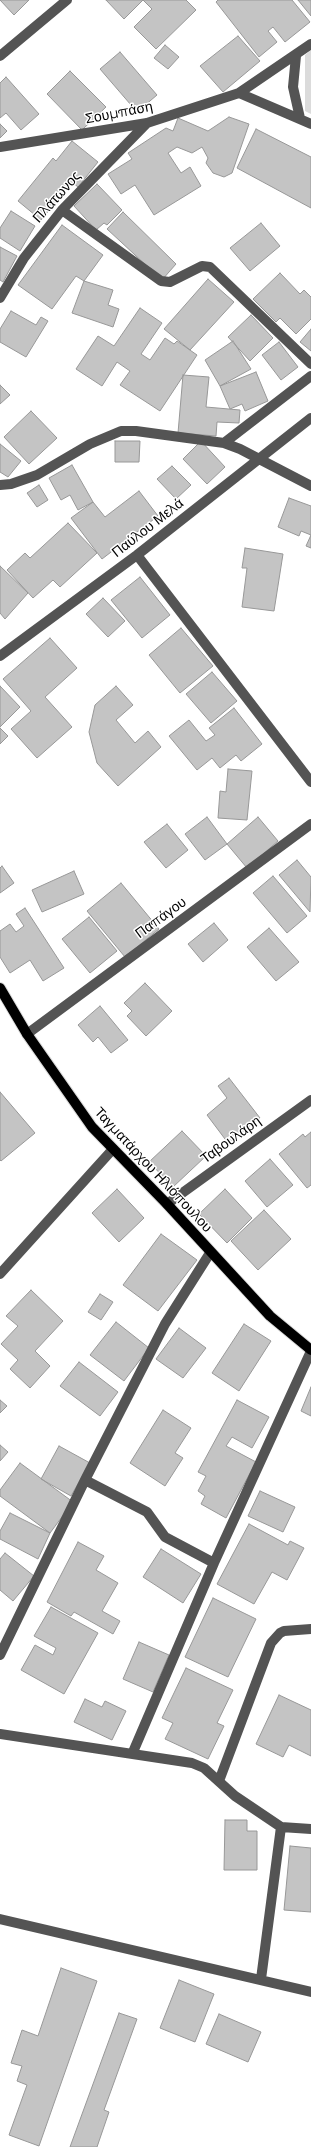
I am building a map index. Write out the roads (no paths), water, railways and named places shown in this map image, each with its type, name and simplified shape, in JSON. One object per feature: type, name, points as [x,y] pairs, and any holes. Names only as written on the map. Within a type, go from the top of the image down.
[{"type":"main road","name":"Ταγματάρχου Ηλιόπουλου","points":[[0,988],[27,1034],[92,1127],[270,1316],[311,1351]]},
{"type":"street","points":[[0,56],[67,0]]},
{"type":"street","name":"Σουμπάση","points":[[0,147],[147,123],[239,93],[296,56],[311,44]]},
{"type":"street","points":[[296,56],[293,87],[300,118]]},
{"type":"street","points":[[239,93],[311,124]]},
{"type":"street","name":"Πλάτωνος","points":[[0,298],[24,258],[62,210],[147,123]]},
{"type":"street","points":[[62,210],[161,281],[170,282],[202,266],[210,267],[311,364]]},
{"type":"street","points":[[224,443],[311,376]]},
{"type":"street","name":"Παύλου Μελά","points":[[0,656],[137,555],[311,418]]},
{"type":"street","points":[[0,485],[11,484],[37,475],[90,444],[121,431],[136,431],[224,443],[260,459],[311,486]]},
{"type":"street","points":[[137,555],[311,782]]},
{"type":"street","name":"Παπάγου","points":[[27,1034],[311,824]]},
{"type":"street","name":"Ταβουλάρη","points":[[166,1204],[311,1100]]},
{"type":"street","points":[[0,1274],[113,1149]]},
{"type":"street","points":[[0,1655],[85,1480],[165,1324],[210,1253]]},
{"type":"street","points":[[133,1752],[214,1562],[311,1351]]},
{"type":"street","points":[[85,1480],[147,1512],[165,1537],[214,1562]]},
{"type":"street","points":[[218,1781],[271,1643],[280,1633],[284,1631],[311,1629]]},
{"type":"street","points":[[0,1734],[133,1752],[192,1763],[204,1768],[252,1809],[281,1827],[311,1829]]},
{"type":"street","points":[[261,1979],[281,1827]]},
{"type":"street","points":[[0,1919],[261,1979],[311,1992]]}]
